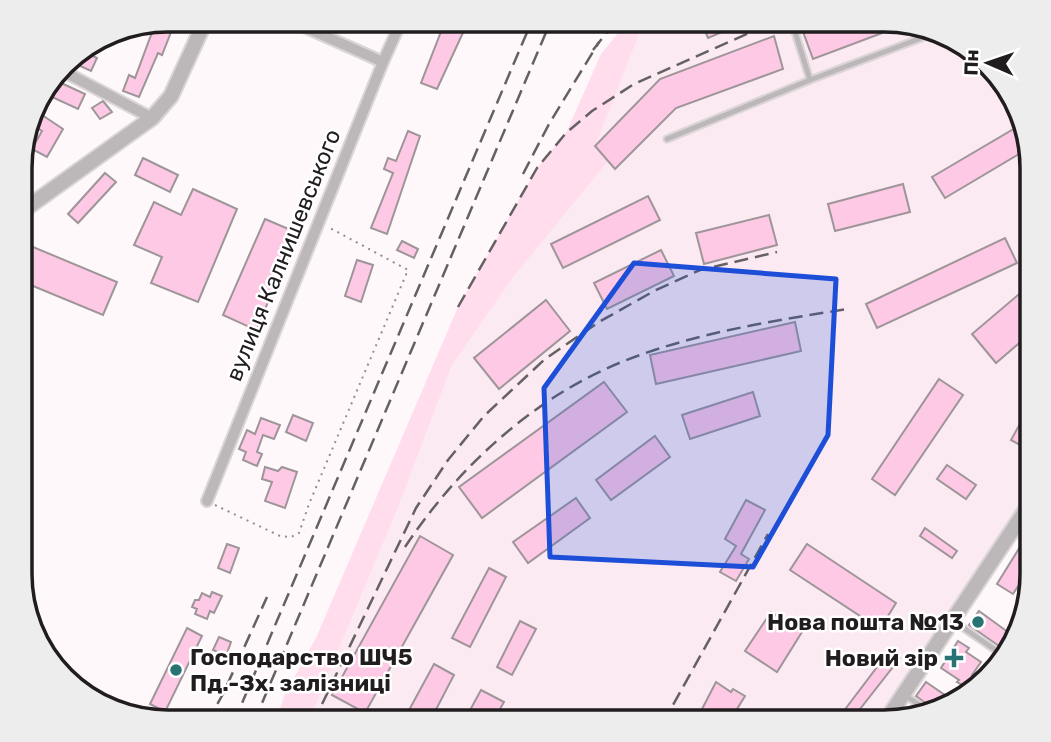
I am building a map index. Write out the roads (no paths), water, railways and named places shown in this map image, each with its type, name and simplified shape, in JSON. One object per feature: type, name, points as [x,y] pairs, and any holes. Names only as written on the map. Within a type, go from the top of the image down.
[{"type":"street","points":[[32,203],[152,118],[171,96],[200,32]]},
{"type":"street","points":[[316,32],[383,62]]},
{"type":"street","name":"вулиця Калнишевського","points":[[207,501],[396,32]]},
{"type":"street","points":[[69,74],[152,118]]},
{"type":"street","points":[[893,710],[1019,520]]},
{"type":"lane","points":[[794,32],[810,80]]},
{"type":"lane","points":[[667,139],[923,37]]},
{"type":"lane","points":[[953,620],[996,650]]},
{"type":"lane","points":[[904,695],[920,705]]},
{"type":"railway","points":[[239,710],[527,32]]},
{"type":"railway","points":[[259,710],[546,32]]},
{"type":"railway","points":[[593,50],[607,32]]},
{"type":"railway","points":[[458,307],[537,168],[566,133],[592,111],[634,84],[751,32]]},
{"type":"railway","points":[[523,174],[549,124],[599,42]]},
{"type":"railway","points":[[319,710],[416,508],[448,460],[484,416],[545,359],[599,322],[654,291],[700,270],[777,252]]},
{"type":"railway","points":[[405,547],[449,489],[501,437],[559,394],[591,376],[651,351],[706,335],[847,309]]},
{"type":"railway","points":[[670,710],[768,534]]},
{"type":"railway","points":[[214,710],[267,597]]},
{"type":"place","name":"Нова пошта №13","points":[[978,622]]},
{"type":"place","name":"Новий зір","points":[[954,658]]},
{"type":"place","name":"Господарство ШЧ5 Пд.-Зх. залізниці","points":[[176,670]]}]
